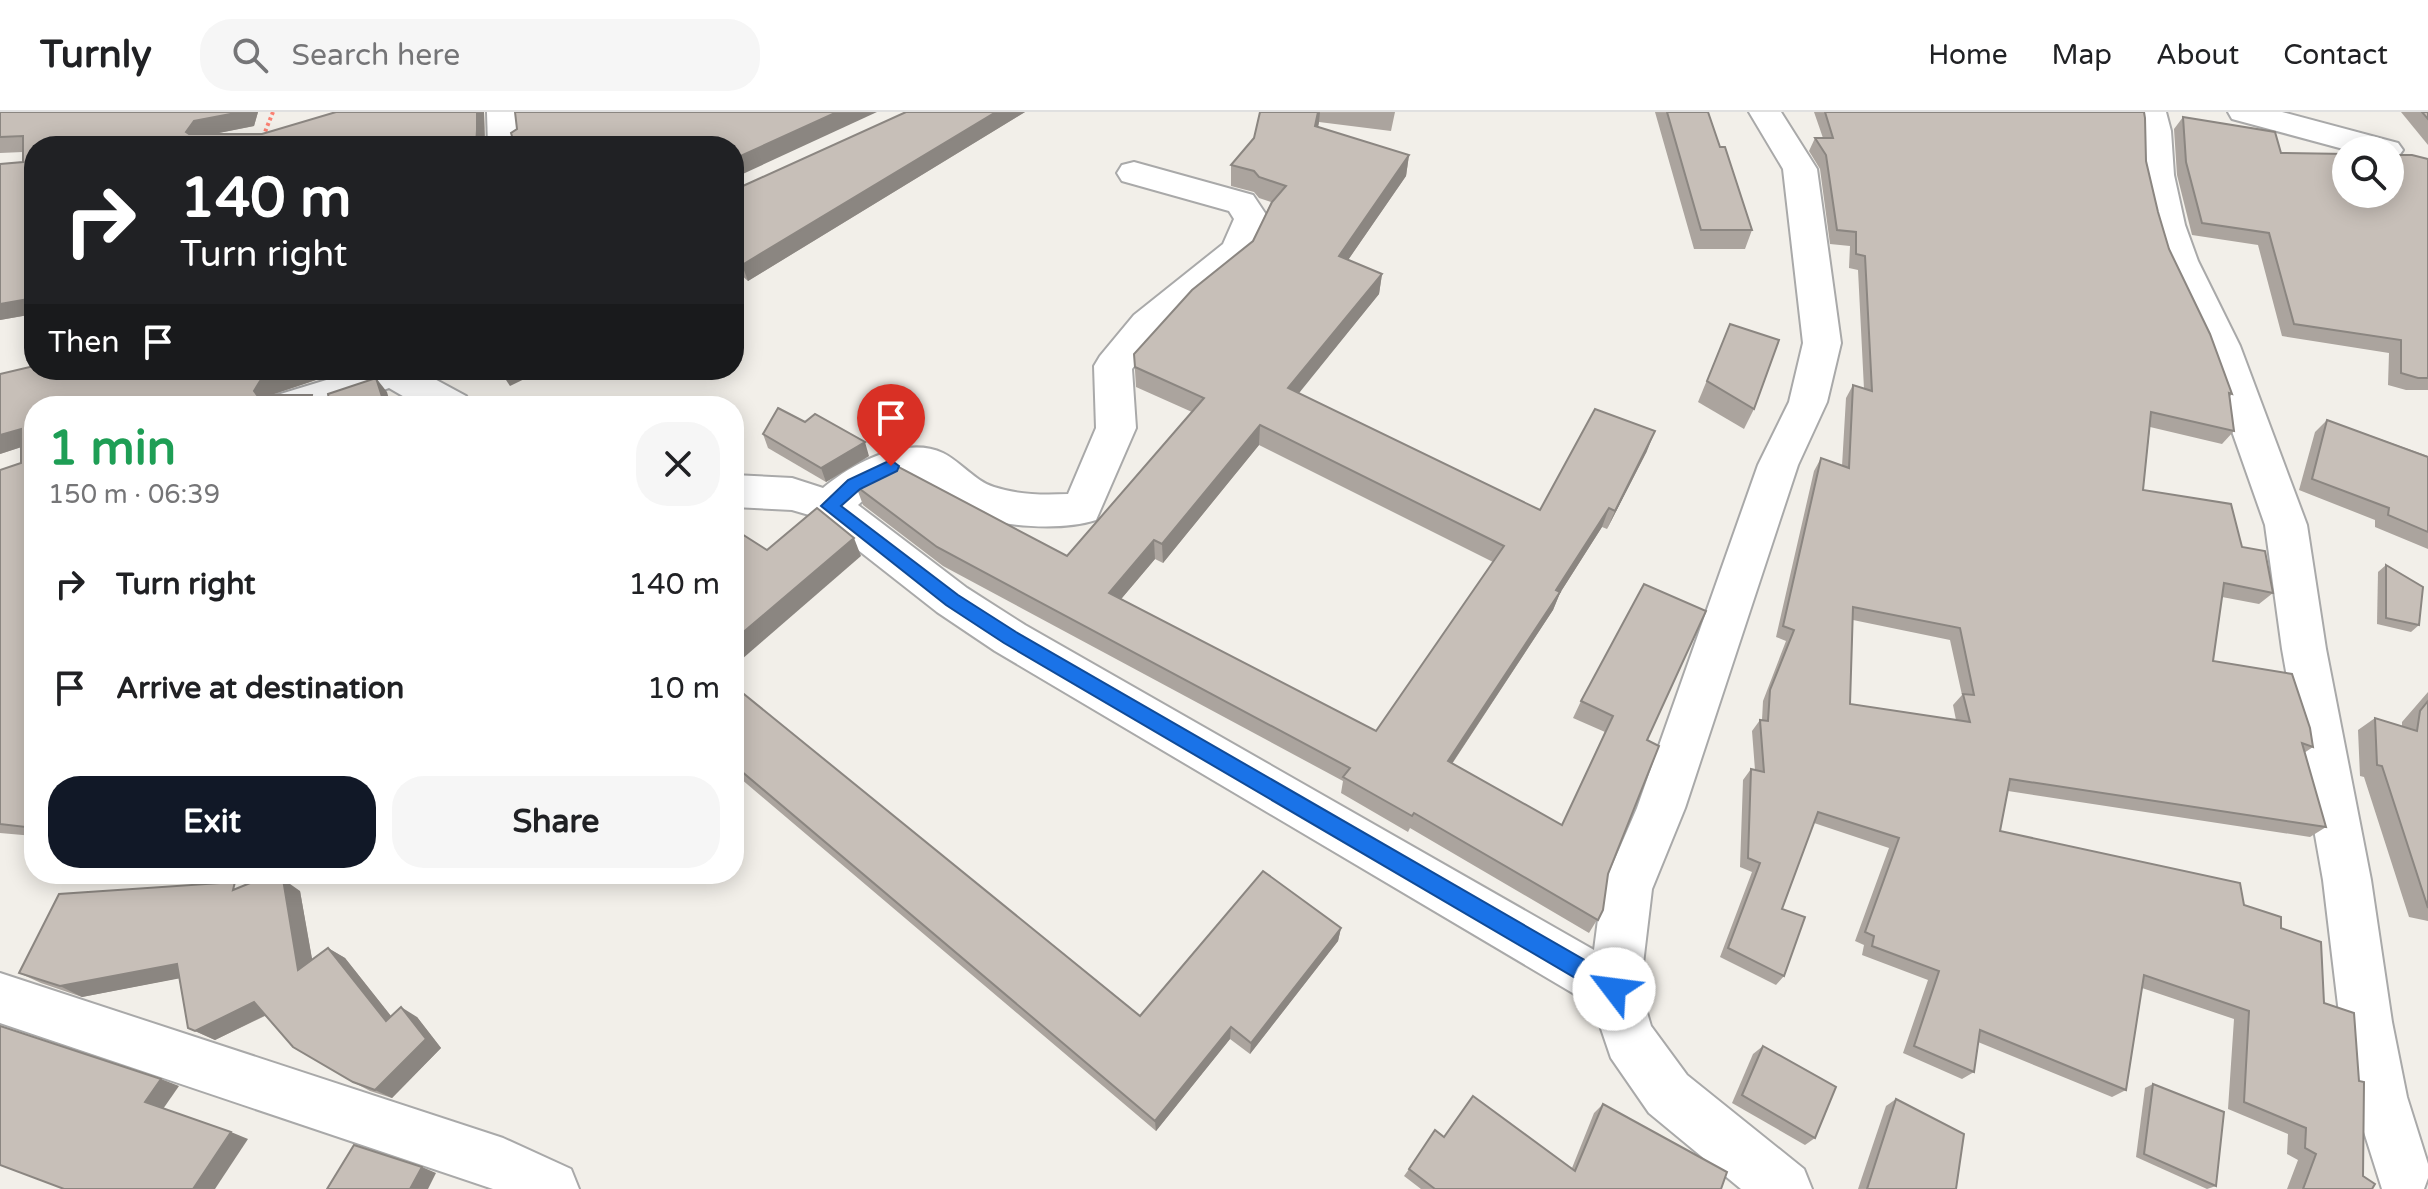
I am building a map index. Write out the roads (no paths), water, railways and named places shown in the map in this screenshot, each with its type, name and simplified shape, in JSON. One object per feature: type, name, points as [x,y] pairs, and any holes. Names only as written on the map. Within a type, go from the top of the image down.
[{"type":"street","points":[[503,112],[504,136]]},
{"type":"street","points":[[1765,112],[1800,169],[1822,343],[1808,402],[1778,465],[1666,794],[1627,889],[1614,989],[1629,1040],[1668,1094],[1784,1189]]},
{"type":"street","points":[[2150,112],[2155,131],[2157,175],[2168,225],[2180,261],[2221,346],[2286,525],[2304,649],[2347,880],[2366,1022],[2380,1097],[2402,1178]]},
{"type":"street","points":[[2255,114],[2335,136]]},
{"type":"street","points":[[830,506],[854,485],[891,466],[929,464],[981,500],[1033,511],[1082,509],[1116,428],[1113,366],[1147,324],[1237,251],[1252,219],[1241,203],[1134,173]]},
{"type":"street","points":[[323,396],[372,380]]},
{"type":"street","points":[[407,380],[435,396]]},
{"type":"street","points":[[744,492],[792,494],[830,506],[952,600],[1010,638],[1614,989]]},
{"type":"street","points":[[0,998],[503,1165],[551,1189]]}]
